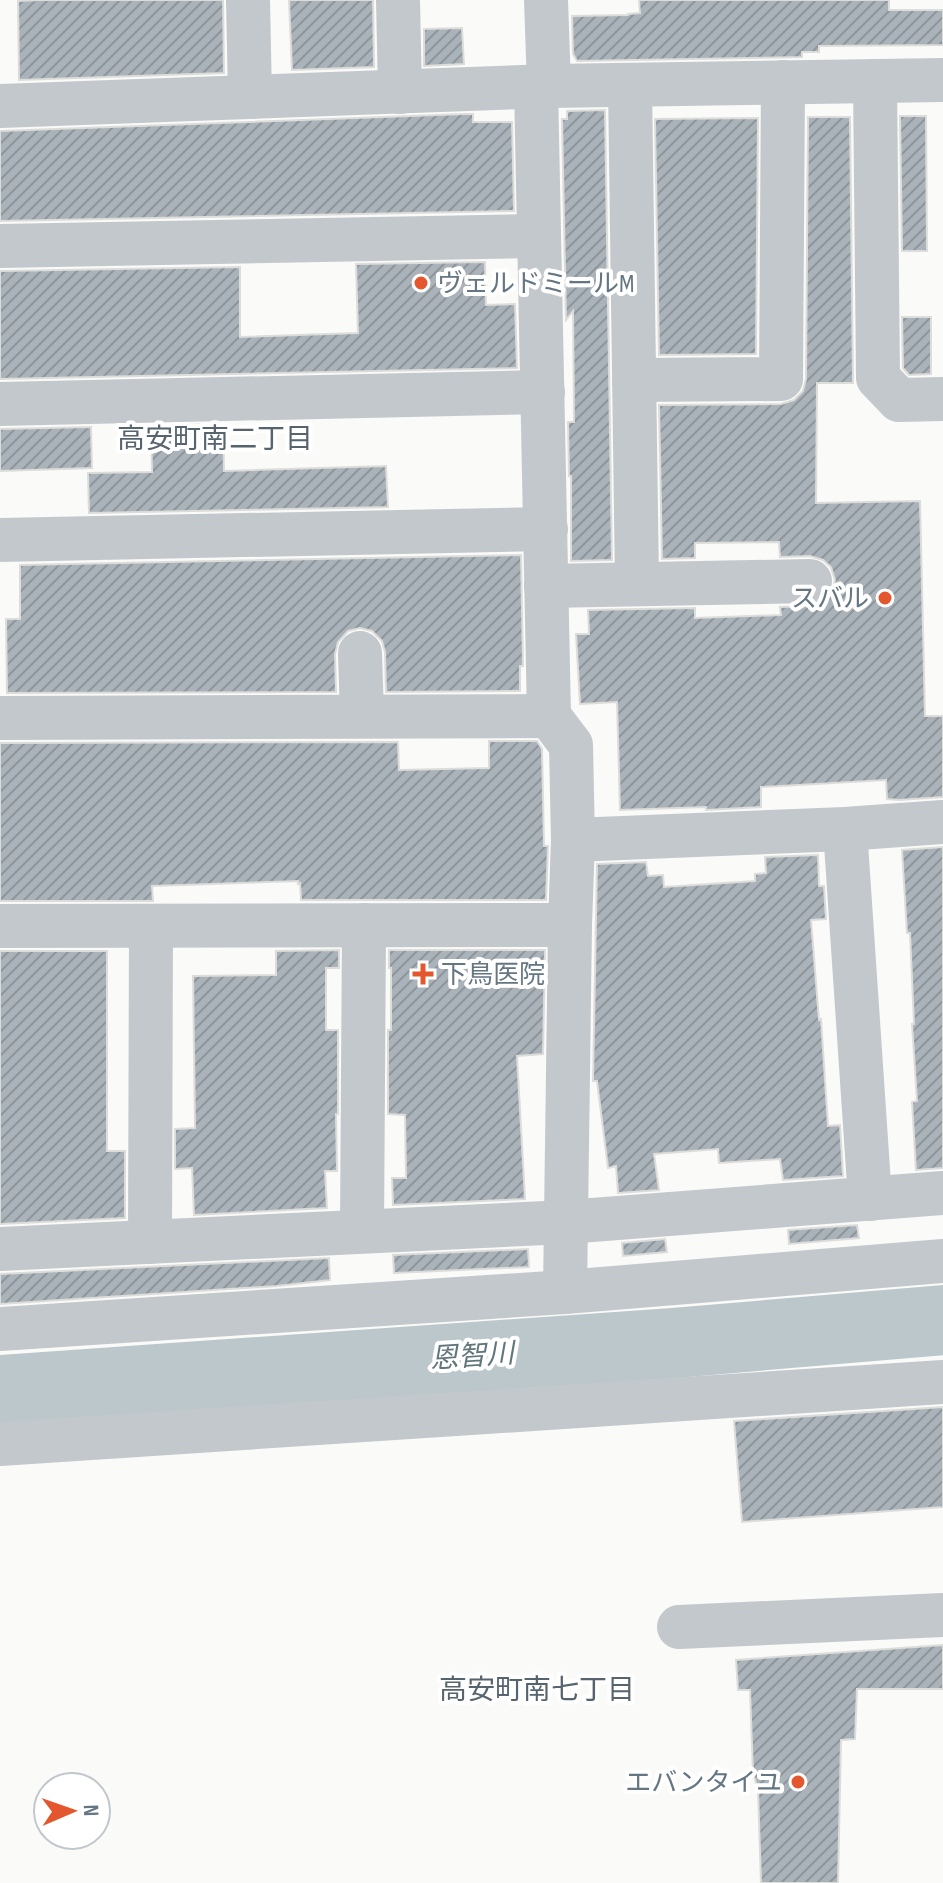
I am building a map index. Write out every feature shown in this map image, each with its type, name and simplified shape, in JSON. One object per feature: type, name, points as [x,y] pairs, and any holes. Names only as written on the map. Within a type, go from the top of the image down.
[{"type":"street","points":[[248,0],[250,97]]},
{"type":"street","points":[[398,0],[400,92]]},
{"type":"street","points":[[546,0],[539,236],[549,716],[571,745],[573,840],[565,1292]]},
{"type":"street","points":[[0,106],[542,87],[943,80]]},
{"type":"street","points":[[875,81],[878,378],[899,400],[943,399]]},
{"type":"street","points":[[634,380],[781,379],[783,82]]},
{"type":"street","points":[[630,85],[637,584]]},
{"type":"street","points":[[0,246],[539,236]]},
{"type":"street","points":[[0,404],[543,392]]},
{"type":"street","points":[[0,540],[546,529]]},
{"type":"street","points":[[546,586],[810,581]]},
{"type":"street","points":[[360,653],[362,716]]},
{"type":"street","points":[[0,718],[549,716]]},
{"type":"street","points":[[573,840],[943,822]]},
{"type":"street","points":[[845,829],[870,1199]]},
{"type":"street","points":[[362,1231],[364,925]]},
{"type":"street","points":[[0,926],[570,925]]},
{"type":"street","points":[[150,1242],[151,926]]},
{"type":"street","points":[[0,1249],[566,1222],[943,1193]]},
{"type":"street","points":[[0,1329],[565,1292],[943,1261]]},
{"type":"street","points":[[0,1444],[943,1382]]},
{"type":"street","points":[[679,1627],[943,1615]]},
{"type":"building","points":[[223,0],[224,73],[19,80],[18,1]]},
{"type":"building","points":[[289,0],[373,0],[374,67],[292,70]]},
{"type":"building","points":[[639,0],[889,0],[889,10],[943,10],[943,45],[819,46],[819,52],[802,52],[802,57],[577,61],[573,54],[572,16],[640,13]]},
{"type":"building","points":[[462,28],[464,64],[424,66],[424,29]]},
{"type":"building","points":[[605,110],[612,560],[571,561],[568,422],[574,422],[573,311],[566,320],[562,119],[567,119],[567,111]]},
{"type":"building","points":[[473,114],[473,122],[512,122],[514,211],[0,221],[0,131]]},
{"type":"building","points":[[900,116],[926,116],[927,251],[902,251]]},
{"type":"building","points":[[808,117],[850,117],[853,383],[817,383],[816,503],[920,501],[925,716],[943,716],[943,797],[887,799],[886,780],[761,787],[761,807],[620,810],[617,702],[580,704],[576,634],[589,634],[588,610],[695,608],[695,618],[781,615],[780,607],[811,606],[824,602],[832,592],[835,580],[831,567],[823,560],[810,556],[780,557],[779,542],[695,543],[695,558],[662,559],[659,405],[781,404],[794,400],[803,391],[806,379]]},
{"type":"building","points":[[758,118],[756,354],[659,355],[655,119]]},
{"type":"building","points":[[485,262],[486,305],[515,304],[517,368],[0,379],[0,271],[240,267],[240,337],[358,333],[356,264]]},
{"type":"building","points":[[902,317],[931,317],[931,374],[909,375],[903,368]]},
{"type":"building","points":[[223,424],[224,471],[386,466],[388,507],[89,513],[88,473],[152,472],[151,426]]},
{"type":"building","points":[[91,427],[92,468],[0,471],[0,429]]},
{"type":"building","points":[[521,555],[523,666],[520,666],[520,691],[386,692],[382,641],[372,631],[360,628],[348,631],[338,642],[335,654],[336,692],[7,693],[6,619],[20,619],[20,565]]},
{"type":"building","points":[[489,741],[537,741],[542,749],[544,846],[548,846],[546,900],[301,900],[298,881],[152,886],[153,901],[0,901],[0,743],[398,742],[399,770],[489,768]]},
{"type":"building","points":[[943,847],[943,1168],[916,1170],[912,1102],[917,1101],[914,1024],[902,850]]},
{"type":"building","points":[[818,855],[819,886],[824,886],[826,919],[811,920],[828,1126],[840,1125],[843,1176],[783,1180],[780,1159],[719,1163],[718,1149],[654,1154],[659,1190],[618,1193],[616,1166],[608,1168],[597,1081],[593,1081],[597,864],[646,862],[648,876],[663,875],[664,887],[755,881],[755,874],[766,873],[765,857]]},
{"type":"building","points":[[339,950],[339,968],[326,968],[326,1030],[338,1030],[337,1171],[325,1171],[327,1208],[194,1215],[192,1168],[175,1169],[175,1129],[195,1128],[193,976],[276,975],[276,951]]},
{"type":"building","points":[[389,950],[545,950],[543,1054],[517,1056],[525,1199],[393,1205],[392,1178],[406,1178],[405,1115],[388,1114],[388,1030],[391,1030]]},
{"type":"building","points":[[0,951],[107,951],[107,1151],[125,1151],[125,1218],[0,1224]]},
{"type":"building","points":[[857,1225],[859,1238],[789,1244],[788,1230]]},
{"type":"building","points":[[665,1239],[667,1252],[623,1256],[622,1243]]},
{"type":"building","points":[[528,1249],[529,1267],[394,1273],[393,1255]]},
{"type":"building","points":[[329,1258],[330,1280],[0,1304],[0,1274]]},
{"type":"building","points":[[943,1407],[943,1507],[742,1522],[734,1421]]},
{"type":"building","name":"エバンタイユ","points":[[943,1645],[943,1689],[857,1689],[855,1739],[841,1740],[838,1883],[761,1883],[750,1690],[738,1690],[736,1660]]},
{"type":"waterway","name":"恩智川","points":[[0,1390],[674,1343],[943,1320]]},
{"type":"place","name":"ヴェルドミールM","points":[[421,283]]},
{"type":"place","name":"スバル","points":[[885,598]]},
{"type":"place","name":"下鳥医院","points":[[423,974]]},
{"type":"place","name":"エバンタイユ","points":[[798,1782]]},
{"type":"district","name":"高安町南二丁目","points":[[215,438]]},
{"type":"district","name":"高安町南七丁目","points":[[537,1689]]}]
